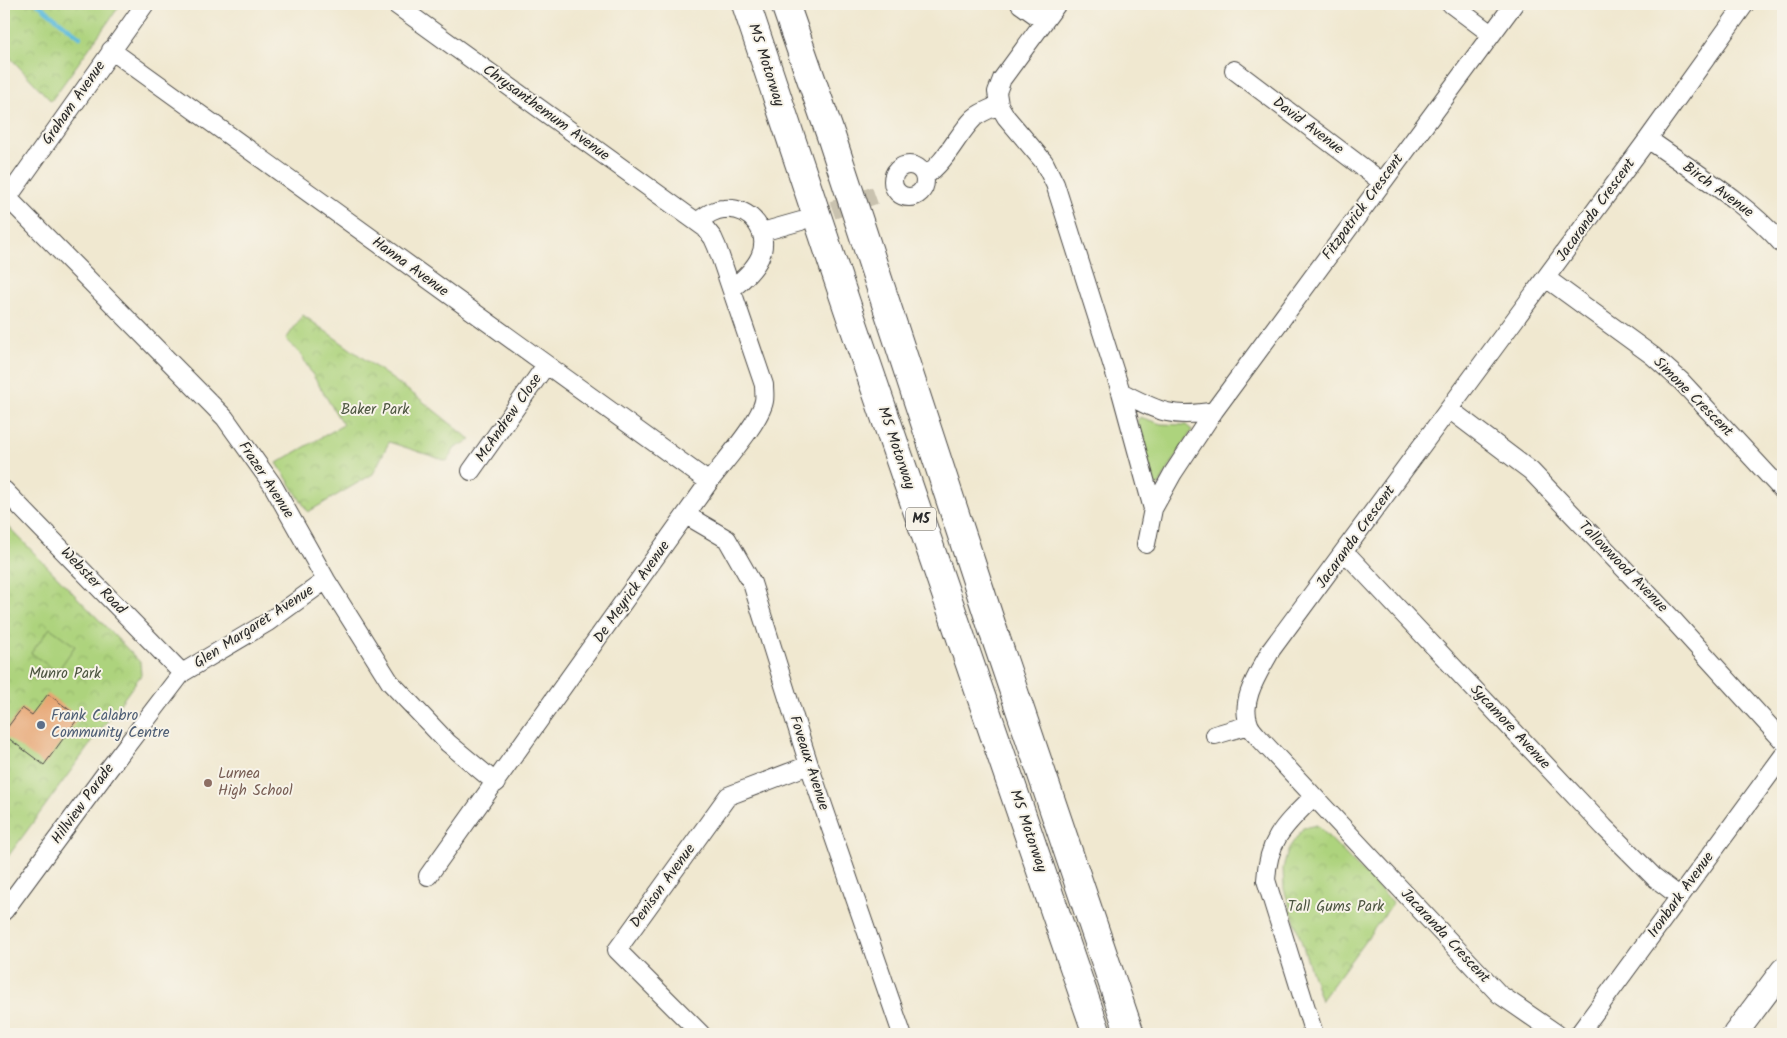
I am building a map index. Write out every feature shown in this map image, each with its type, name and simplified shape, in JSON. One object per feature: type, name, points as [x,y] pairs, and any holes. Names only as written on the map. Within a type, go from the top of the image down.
[{"type":"highway","name":"M5 Motorway","points":[[746,4],[844,297],[1097,1034]]},
{"type":"highway","name":"M5 Motorway","points":[[785,4],[831,136],[990,620],[1130,1034]]},
{"type":"main road","points":[[1735,1034],[1783,970]]},
{"type":"street","name":"Graham Avenue","points":[[5,198],[145,4]]},
{"type":"street","name":"Chrysanthemum Avenue","points":[[395,4],[697,222],[709,233],[717,247]]},
{"type":"street","points":[[1020,4],[1044,21]]},
{"type":"street","points":[[925,176],[914,165],[904,166],[896,172],[893,182],[887,190],[912,197],[922,192],[925,176],[942,162],[974,118],[984,111],[999,105],[997,92],[1002,79],[1057,4]]},
{"type":"street","points":[[1451,4],[1491,34]]},
{"type":"street","name":"Fitzpatrick Crescent","points":[[1146,544],[1153,509],[1173,472],[1214,411],[1514,4]]},
{"type":"street","name":"Jacaranda Crescent","points":[[1557,1034],[1499,994],[1249,725],[1246,707],[1249,693],[1271,650],[1648,140],[1745,4]]},
{"type":"street","name":"Hanna Avenue","points":[[111,50],[709,482]]},
{"type":"street","name":"David Avenue","points":[[1234,70],[1382,182]]},
{"type":"street","name":"Fitzpatrick Crescent","points":[[999,105],[1006,117],[1044,162],[1055,184],[1121,392],[1153,509]]},
{"type":"street","name":"Birch Avenue","points":[[1648,140],[1732,198],[1771,231],[1783,245]]},
{"type":"street","name":"Frazer Avenue","points":[[5,198],[225,418],[272,484],[326,580],[390,682],[448,743],[496,783]]},
{"type":"street","points":[[697,222],[717,210],[725,208],[737,210],[751,217],[760,226],[763,244],[760,258],[750,272],[732,289]]},
{"type":"street","points":[[762,232],[801,221]]},
{"type":"street","name":"De Meyrick Avenue","points":[[428,876],[756,419],[764,401],[764,385],[717,247]]},
{"type":"street","name":"Simone Crescent","points":[[1546,278],[1653,356],[1681,381],[1783,491]]},
{"type":"street","name":"McAndrew Close","points":[[471,471],[546,365]]},
{"type":"street","points":[[1121,392],[1163,412],[1174,414],[1214,411]]},
{"type":"street","name":"Tallowwood Avenue","points":[[1449,409],[1531,471],[1675,622],[1783,741]]},
{"type":"street","name":"Webster Road","points":[[4,490],[182,673]]},
{"type":"street","name":"Foveaux Avenue","points":[[686,515],[727,539],[752,583],[809,765],[902,1034]]},
{"type":"street","name":"Sycamore Avenue","points":[[1345,552],[1604,827],[1654,877],[1680,897]]},
{"type":"street","name":"Glen Margaret Avenue","points":[[182,673],[268,622],[326,580]]},
{"type":"street","name":"Hillview Parade","points":[[4,911],[182,673]]},
{"type":"street","points":[[1215,735],[1249,725]]},
{"type":"street","name":"Ironbark Avenue","points":[[1580,1034],[1783,756]]},
{"type":"street","name":"Denison Avenue","points":[[701,1034],[617,950],[728,796],[809,765]]},
{"type":"street","points":[[1313,796],[1286,824],[1274,841],[1267,862],[1266,880],[1314,1034]]},
{"type":"green space","points":[[4,4],[121,4],[51,101],[4,51]]},
{"type":"green space","name":"Baker Park","points":[[303,315],[420,399],[471,440],[455,448],[447,461],[389,442],[373,474],[308,512],[277,463],[343,425],[300,354],[286,339]]},
{"type":"green space","points":[[1140,417],[1161,424],[1186,425],[1192,430],[1159,485],[1154,485],[1137,421]]},
{"type":"green space","name":"Munro Park","points":[[4,522],[140,662],[141,675],[4,862]]},
{"type":"green space","points":[[50,628],[75,646],[57,672],[31,653]]},
{"type":"green space","name":"Tall Gums Park","points":[[1317,825],[1393,903],[1321,1001],[1284,889],[1283,868],[1289,848],[1303,828]]},
{"type":"building","name":"Frank Calabro Community Centre","points":[[48,694],[79,717],[44,765],[4,735],[4,732],[22,708],[32,715]]},
{"type":"waterway","points":[[38,4],[80,37]]},
{"type":"tunnel","points":[[807,219],[881,193]]},
{"type":"place","name":"Frank Calabro Community Centre","points":[[41,725]]},
{"type":"place","name":"Lurnea High School","points":[[208,783]]}]
